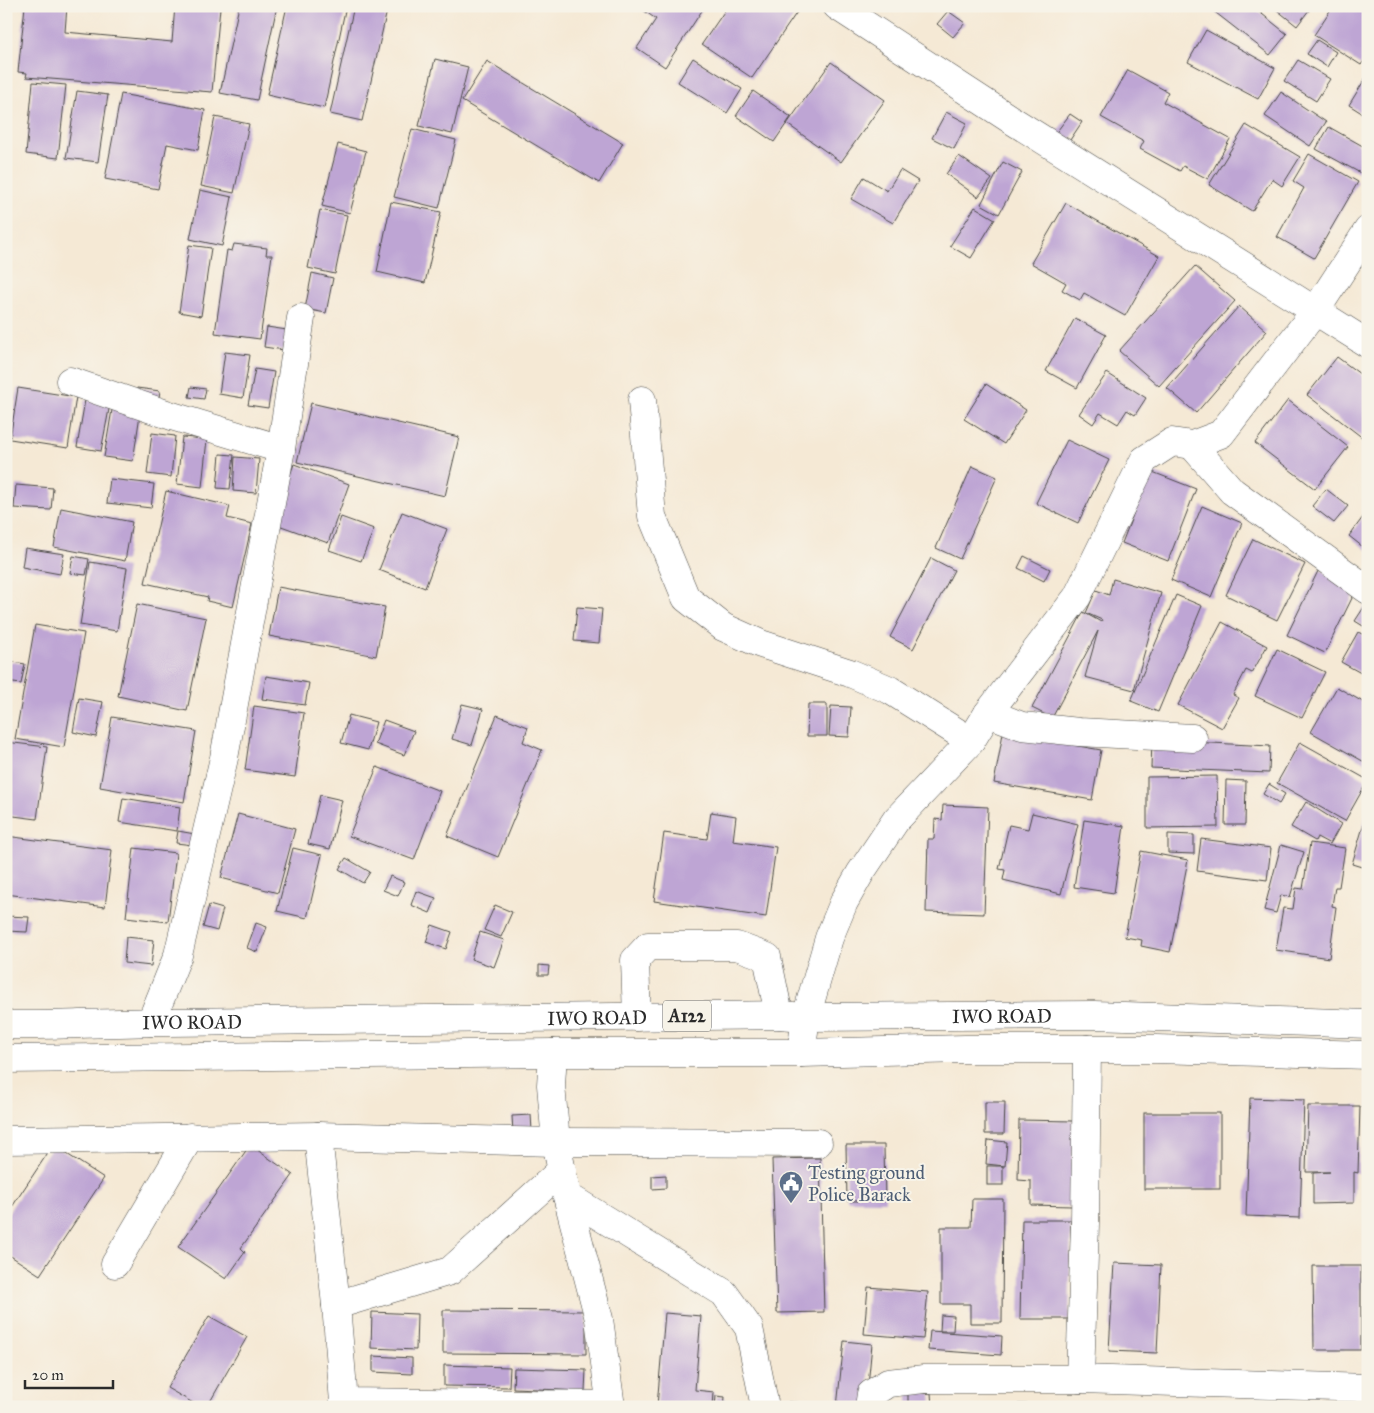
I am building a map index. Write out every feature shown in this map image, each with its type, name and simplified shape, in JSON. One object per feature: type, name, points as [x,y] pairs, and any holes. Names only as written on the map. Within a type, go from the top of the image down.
[{"type":"main road","points":[[837,6],[1018,124],[1368,344]]},
{"type":"main road","points":[[793,1016],[844,902],[861,872],[896,820],[971,741],[988,713],[1077,597],[1144,460],[1172,442],[1192,445],[1221,434],[1316,310],[1368,230]]},
{"type":"main road","points":[[151,1022],[178,955],[224,758],[281,449],[301,318]]},
{"type":"main road","points":[[70,381],[172,416],[281,449]]},
{"type":"main road","points":[[642,400],[652,516],[686,598],[723,627],[761,644],[850,673],[890,690],[971,741]]},
{"type":"main road","points":[[1192,445],[1232,491],[1368,590]]},
{"type":"main road","points":[[988,713],[1022,726],[1079,732],[1193,738]]},
{"type":"main road","points":[[637,1017],[635,960],[648,946],[737,946],[767,957],[793,1016],[802,1053]]},
{"type":"main road","name":"IWO ROAD","points":[[6,1025],[967,1015],[1094,1016],[1368,1024]]},
{"type":"main road","points":[[318,1136],[336,1305],[344,1404],[610,1406],[599,1319],[556,1142],[551,1085],[553,1053],[552,1019]]},
{"type":"main road","name":"IWO ROAD","points":[[6,1059],[553,1053],[802,1053],[965,1049],[1176,1050],[1368,1055]]},
{"type":"main road","points":[[1080,1379],[1088,1049]]},
{"type":"main road","points":[[6,1140],[318,1136],[556,1142],[818,1144]]},
{"type":"main road","points":[[116,1264],[190,1137]]},
{"type":"main road","points":[[336,1305],[450,1271],[565,1183]]},
{"type":"main road","points":[[565,1183],[724,1293],[749,1328],[765,1407]]},
{"type":"main road","points":[[870,1407],[871,1394],[888,1383],[924,1379],[1080,1379],[1368,1388]]},
{"type":"building","points":[[25,6],[67,6],[65,32],[172,42],[175,6],[220,8],[212,92],[26,77],[27,73],[18,72]]},
{"type":"building","points":[[239,6],[277,6],[257,100],[220,93]]},
{"type":"building","points":[[287,6],[346,6],[324,108],[267,95]]},
{"type":"building","points":[[354,6],[388,6],[362,121],[330,114]]},
{"type":"building","points":[[637,6],[705,6],[665,67],[637,48],[656,19]]},
{"type":"building","points":[[728,6],[788,6],[797,12],[752,78],[702,44]]},
{"type":"building","points":[[1207,6],[1252,6],[1287,34],[1270,55]]},
{"type":"building","points":[[1272,6],[1312,6],[1297,26]]},
{"type":"building","points":[[1333,6],[1368,6],[1368,55],[1361,65],[1314,35]]},
{"type":"building","points":[[948,11],[965,23],[953,37],[937,24]]},
{"type":"building","points":[[1206,30],[1275,68],[1258,99],[1188,62]]},
{"type":"building","points":[[1317,40],[1336,52],[1327,67],[1307,54]]},
{"type":"building","points":[[693,58],[742,89],[727,113],[678,82]]},
{"type":"building","points":[[435,59],[468,67],[452,134],[419,126]]},
{"type":"building","points":[[1298,60],[1330,79],[1316,101],[1284,81]]},
{"type":"building","points":[[487,61],[623,143],[599,183],[462,101]]},
{"type":"building","points":[[831,62],[885,100],[841,162],[787,124]]},
{"type":"building","points":[[1128,70],[1168,92],[1163,102],[1230,139],[1208,179],[1183,166],[1180,171],[1140,149],[1144,141],[1101,117]]},
{"type":"building","points":[[1368,74],[1368,117],[1349,105]]},
{"type":"building","points":[[33,82],[66,85],[58,158],[26,154]]},
{"type":"building","points":[[77,91],[108,95],[98,162],[66,158]]},
{"type":"building","points":[[753,91],[791,117],[774,142],[736,116]]},
{"type":"building","points":[[1281,92],[1326,122],[1310,146],[1265,116]]},
{"type":"building","points":[[121,94],[205,110],[198,150],[167,144],[158,189],[105,179]]},
{"type":"building","points":[[946,112],[967,123],[954,149],[932,138]]},
{"type":"building","points":[[1070,114],[1082,122],[1068,143],[1055,134]]},
{"type":"building","points":[[215,117],[249,124],[234,193],[201,186]]},
{"type":"building","points":[[1246,125],[1300,157],[1282,186],[1272,179],[1252,211],[1209,185]]},
{"type":"building","points":[[1329,127],[1368,149],[1368,169],[1364,175],[1316,149]]},
{"type":"building","points":[[412,129],[456,140],[439,208],[394,197]]},
{"type":"building","points":[[338,144],[366,151],[350,213],[322,206]]},
{"type":"building","points":[[1309,154],[1358,182],[1314,258],[1277,237],[1304,188],[1293,181]]},
{"type":"building","points":[[959,156],[992,179],[978,197],[946,174]]},
{"type":"building","points":[[1003,162],[1022,172],[999,214],[981,204]]},
{"type":"building","points":[[900,170],[918,181],[893,223],[851,199],[864,177],[887,191]]},
{"type":"building","points":[[200,190],[232,197],[222,246],[190,239]]},
{"type":"building","points":[[391,202],[441,212],[425,283],[377,272]]},
{"type":"building","points":[[1066,203],[1159,256],[1125,316],[1084,293],[1080,300],[1062,290],[1066,283],[1031,263]]},
{"type":"building","points":[[975,207],[995,219],[971,258],[950,246]]},
{"type":"building","points":[[320,210],[347,215],[335,274],[308,268]]},
{"type":"building","points":[[234,244],[267,248],[266,255],[272,255],[260,339],[215,333],[227,250],[232,251]]},
{"type":"building","points":[[189,245],[211,248],[201,316],[179,312]]},
{"type":"building","points":[[1195,266],[1235,301],[1159,386],[1119,351]]},
{"type":"building","points":[[312,273],[333,278],[326,313],[305,309]]},
{"type":"building","points":[[1239,306],[1267,331],[1196,413],[1167,388]]},
{"type":"building","points":[[1075,318],[1106,335],[1077,388],[1046,371]]},
{"type":"building","points":[[267,327],[287,330],[284,350],[264,347]]},
{"type":"building","points":[[225,352],[250,355],[243,398],[219,394]]},
{"type":"building","points":[[1337,357],[1368,380],[1368,442],[1307,395]]},
{"type":"building","points":[[255,369],[274,372],[268,408],[248,405]]},
{"type":"building","points":[[1107,373],[1146,398],[1135,415],[1127,410],[1118,424],[1100,413],[1093,424],[1079,414]]},
{"type":"building","points":[[986,384],[1026,410],[1004,444],[964,419]]},
{"type":"building","points":[[191,387],[206,389],[204,399],[189,397]]},
{"type":"building","points":[[18,388],[76,397],[68,448],[10,439]]},
{"type":"building","points":[[137,388],[160,391],[158,403],[136,400]]},
{"type":"building","points":[[85,400],[110,404],[101,451],[77,447]]},
{"type":"building","points":[[1288,400],[1348,447],[1315,489],[1255,443]]},
{"type":"building","points":[[311,403],[459,437],[445,496],[297,462]]},
{"type":"building","points":[[113,404],[141,408],[133,461],[104,457]]},
{"type":"building","points":[[152,433],[175,436],[171,477],[147,474]]},
{"type":"building","points":[[182,437],[207,439],[202,487],[177,484]]},
{"type":"building","points":[[1067,440],[1109,460],[1078,523],[1036,503]]},
{"type":"building","points":[[220,454],[234,455],[230,489],[217,488]]},
{"type":"building","points":[[235,457],[259,459],[256,493],[233,491]]},
{"type":"building","points":[[294,464],[349,484],[328,543],[273,523]]},
{"type":"building","points":[[972,466],[997,477],[960,559],[936,548]]},
{"type":"building","points":[[1150,471],[1196,489],[1168,561],[1122,543]]},
{"type":"building","points":[[110,479],[154,484],[151,508],[107,503]]},
{"type":"building","points":[[16,485],[53,488],[51,510],[14,508]]},
{"type":"building","points":[[1326,489],[1348,506],[1334,523],[1312,506]]},
{"type":"building","points":[[166,491],[230,506],[227,518],[252,524],[233,607],[207,601],[208,597],[145,583]]},
{"type":"building","points":[[1202,506],[1242,523],[1211,597],[1171,580]]},
{"type":"building","points":[[61,508],[132,522],[125,561],[54,547]]},
{"type":"building","points":[[402,512],[447,529],[425,588],[379,570]]},
{"type":"building","points":[[1366,513],[1368,515],[1368,551],[1349,536]]},
{"type":"building","points":[[341,517],[374,529],[361,561],[329,550]]},
{"type":"building","points":[[1253,539],[1305,564],[1277,620],[1226,595]]},
{"type":"building","points":[[25,548],[64,554],[60,574],[22,567]]},
{"type":"building","points":[[73,556],[89,559],[86,575],[70,573]]},
{"type":"building","points":[[1024,556],[1050,569],[1044,581],[1018,568]]},
{"type":"building","points":[[931,558],[954,570],[913,649],[890,637]]},
{"type":"building","points":[[90,562],[127,568],[117,631],[80,625]]},
{"type":"building","points":[[1319,569],[1357,588],[1325,653],[1287,635]]},
{"type":"building","points":[[1113,579],[1161,593],[1134,690],[1085,677],[1098,631],[1052,718],[1032,708],[1083,612],[1101,622],[1102,620],[1086,613],[1096,590],[1109,595]]},
{"type":"building","points":[[278,587],[385,607],[376,656],[269,636]]},
{"type":"building","points":[[1176,595],[1202,606],[1158,712],[1131,701]]},
{"type":"building","points":[[1368,601],[1368,629],[1355,621]]},
{"type":"building","points":[[137,604],[206,618],[187,711],[118,696]]},
{"type":"building","points":[[577,607],[602,609],[599,643],[574,641]]},
{"type":"building","points":[[1222,622],[1267,646],[1252,673],[1246,670],[1233,695],[1239,698],[1222,728],[1178,705]]},
{"type":"building","points":[[35,625],[84,633],[64,747],[15,739]]},
{"type":"building","points":[[1358,632],[1368,637],[1368,677],[1341,662]]},
{"type":"building","points":[[1277,649],[1325,672],[1302,718],[1255,696]]},
{"type":"building","points":[[8,661],[25,664],[21,684],[6,682]]},
{"type":"building","points":[[266,676],[309,683],[305,705],[262,699]]},
{"type":"building","points":[[1337,687],[1368,705],[1368,764],[1311,732]]},
{"type":"building","points":[[79,698],[103,702],[96,737],[73,732]]},
{"type":"building","points":[[462,704],[483,709],[472,745],[452,739]]},
{"type":"building","points":[[808,704],[827,704],[827,736],[807,736]]},
{"type":"building","points":[[254,706],[304,713],[295,777],[245,770]]},
{"type":"building","points":[[831,706],[851,707],[849,737],[829,736]]},
{"type":"building","points":[[349,715],[376,722],[368,750],[341,743]]},
{"type":"building","points":[[497,715],[528,727],[523,742],[542,750],[498,857],[447,836]]},
{"type":"building","points":[[112,717],[196,731],[184,802],[100,787]]},
{"type":"building","points":[[384,720],[414,731],[404,755],[375,744]]},
{"type":"building","points":[[1003,733],[1101,750],[1092,800],[994,783]]},
{"type":"building","points":[[1152,740],[1270,746],[1269,773],[1151,768]]},
{"type":"building","points":[[6,742],[47,747],[37,819],[6,815]]},
{"type":"building","points":[[1300,742],[1368,780],[1345,821],[1277,783]]},
{"type":"building","points":[[377,767],[440,791],[414,860],[349,836]]},
{"type":"building","points":[[1217,776],[1218,827],[1147,828],[1147,777]]},
{"type":"building","points":[[1226,780],[1246,781],[1245,825],[1225,825]]},
{"type":"building","points":[[1269,784],[1285,794],[1279,804],[1263,794]]},
{"type":"building","points":[[320,795],[342,800],[330,849],[308,844]]},
{"type":"building","points":[[123,798],[180,807],[177,831],[119,822]]},
{"type":"building","points":[[1306,802],[1341,824],[1330,844],[1317,837],[1315,841],[1291,827]]},
{"type":"building","points":[[943,805],[988,807],[984,914],[926,912],[928,839],[934,839],[935,819],[942,820]]},
{"type":"building","points":[[711,812],[736,816],[733,841],[776,847],[766,917],[654,901],[664,833],[707,839]]},
{"type":"building","points":[[1032,813],[1078,824],[1061,894],[1003,880],[1005,870],[999,869],[1009,825],[1028,829]]},
{"type":"building","points":[[1368,813],[1368,869],[1352,864]]},
{"type":"building","points":[[238,814],[295,829],[278,893],[221,878]]},
{"type":"building","points":[[1084,820],[1124,826],[1114,893],[1074,887]]},
{"type":"building","points":[[178,831],[195,834],[193,845],[176,843]]},
{"type":"building","points":[[1168,834],[1194,835],[1194,854],[1168,853]]},
{"type":"building","points":[[6,836],[112,850],[105,907],[6,894]]},
{"type":"building","points":[[1201,839],[1271,848],[1267,880],[1197,871]]},
{"type":"building","points":[[1310,843],[1345,848],[1339,887],[1335,887],[1332,906],[1336,907],[1329,958],[1276,950],[1283,908],[1293,909],[1296,888],[1303,889]]},
{"type":"building","points":[[1281,845],[1304,852],[1290,897],[1281,895],[1276,913],[1264,910]]},
{"type":"building","points":[[134,848],[176,853],[168,922],[126,917]]},
{"type":"building","points":[[293,848],[322,855],[307,918],[277,911]]},
{"type":"building","points":[[1141,851],[1188,860],[1170,952],[1141,946],[1142,940],[1125,937]]},
{"type":"building","points":[[346,858],[370,872],[363,883],[339,869]]},
{"type":"building","points":[[390,876],[404,882],[398,896],[383,890]]},
{"type":"building","points":[[416,891],[436,898],[430,913],[411,905]]},
{"type":"building","points":[[209,905],[223,909],[217,931],[203,927]]},
{"type":"building","points":[[495,905],[512,912],[501,937],[484,930]]},
{"type":"building","points":[[6,916],[29,917],[27,932],[6,931]]},
{"type":"building","points":[[256,923],[267,927],[257,952],[247,948]]},
{"type":"building","points":[[432,925],[452,932],[446,949],[426,942]]},
{"type":"building","points":[[480,932],[504,940],[494,967],[471,959]]},
{"type":"building","points":[[126,937],[154,940],[151,966],[124,963]]},
{"type":"building","points":[[539,965],[549,966],[548,975],[539,975]]},
{"type":"building","points":[[1250,1098],[1304,1100],[1300,1218],[1246,1216]]},
{"type":"building","points":[[985,1102],[1005,1102],[1004,1134],[985,1134]]},
{"type":"building","points":[[1308,1106],[1360,1106],[1358,1173],[1354,1172],[1354,1203],[1313,1204],[1313,1173],[1330,1172],[1306,1172]]},
{"type":"building","points":[[1144,1113],[1220,1113],[1220,1189],[1144,1189]]},
{"type":"building","points":[[531,1115],[532,1131],[513,1132],[512,1116]]},
{"type":"building","points":[[1019,1120],[1073,1121],[1072,1206],[1031,1205],[1031,1181],[1018,1180]]},
{"type":"building","points":[[988,1140],[1007,1142],[1005,1166],[986,1164]]},
{"type":"building","points":[[53,1145],[104,1178],[40,1275],[6,1253],[6,1216]]},
{"type":"building","points":[[250,1145],[293,1175],[241,1248],[245,1252],[226,1279],[178,1247]]},
{"type":"building","points":[[846,1145],[884,1145],[885,1201],[847,1201]]},
{"type":"building","points":[[820,1158],[824,1312],[777,1313],[772,1159]]},
{"type":"building","points":[[987,1166],[1003,1166],[1003,1185],[987,1185]]},
{"type":"building","points":[[666,1175],[666,1188],[652,1189],[652,1176]]},
{"type":"building","points":[[972,1199],[1003,1199],[1002,1323],[970,1323],[970,1304],[941,1304],[941,1227],[971,1227]]},
{"type":"building","points":[[1022,1220],[1071,1220],[1069,1319],[1020,1319]]},
{"type":"building","points":[[1114,1263],[1161,1265],[1157,1353],[1109,1351]]},
{"type":"building","points":[[1313,1266],[1361,1266],[1361,1350],[1314,1350]]},
{"type":"building","points":[[868,1287],[928,1292],[923,1339],[864,1334]]},
{"type":"building","points":[[443,1310],[586,1311],[586,1354],[443,1353]]},
{"type":"building","points":[[372,1312],[417,1314],[416,1350],[371,1348]]},
{"type":"building","points":[[665,1313],[701,1316],[695,1390],[714,1392],[713,1407],[657,1406]]},
{"type":"building","points":[[941,1315],[954,1316],[953,1331],[940,1331]]},
{"type":"building","points":[[209,1316],[247,1337],[207,1407],[200,1407],[167,1388]]},
{"type":"building","points":[[930,1331],[1002,1336],[1001,1355],[928,1350]]},
{"type":"building","points":[[844,1341],[872,1344],[866,1407],[837,1407]]},
{"type":"building","points":[[373,1356],[412,1358],[412,1374],[373,1372]]},
{"type":"building","points":[[444,1365],[510,1367],[509,1387],[444,1386]]},
{"type":"building","points":[[514,1368],[586,1370],[585,1391],[513,1388]]},
{"type":"building","points":[[931,1393],[932,1407],[908,1407],[908,1394]]},
{"type":"building","points":[[716,1396],[725,1397],[724,1407],[715,1407]]},
{"type":"building","points":[[788,1402],[834,1404],[834,1407],[788,1407]]},
{"type":"building","points":[[1018,1404],[1057,1405],[1057,1407],[1018,1407]]},
{"type":"place","name":"Testing ground Police Barack","points":[[791,1204]]}]
